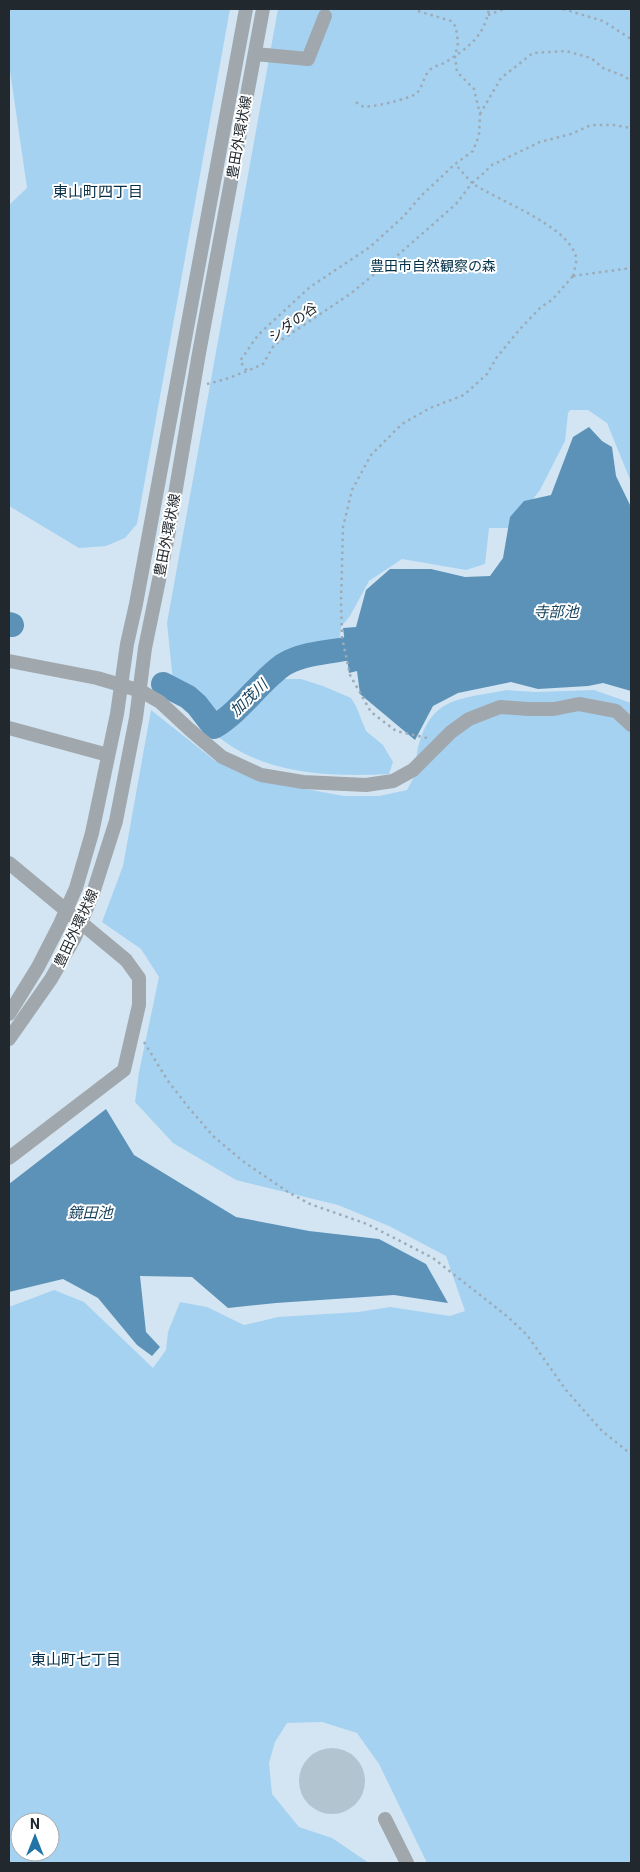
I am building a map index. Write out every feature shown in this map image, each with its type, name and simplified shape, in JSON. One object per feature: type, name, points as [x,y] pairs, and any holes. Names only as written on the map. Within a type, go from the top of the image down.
[{"type":"street","name":"豊田外環状線","points":[[9,1014],[38,967],[59,926],[76,888],[92,833],[117,714],[127,644],[246,9]]},
{"type":"street","name":"豊田外環状線","points":[[9,1039],[52,979],[75,937],[94,893],[116,821],[141,690],[145,648],[168,536],[199,352],[263,9]]},
{"type":"street","points":[[255,54],[308,59],[325,16]]},
{"type":"street","points":[[9,661],[122,684],[141,690],[160,702],[222,757],[261,775],[303,782],[366,786],[393,781],[413,770],[436,747],[469,719],[500,707],[554,709],[579,704],[616,711],[631,725]]},
{"type":"street","points":[[9,728],[108,755]]},
{"type":"street","points":[[9,863],[126,960],[139,978],[140,1005],[124,1070],[9,1158]]},
{"type":"street","points":[[385,1819],[407,1863]]},
{"type":"path","points":[[356,102],[363,107],[372,107],[386,102],[395,102],[415,94],[430,70],[455,56],[474,42],[486,24],[489,9]]},
{"type":"path","points":[[488,15],[504,9]]},
{"type":"path","points":[[563,9],[603,21],[631,39]]},
{"type":"path","points":[[418,11],[451,21],[456,27],[458,44],[455,56],[457,72],[474,89],[480,114],[479,135],[474,152],[455,164],[472,183],[549,225],[567,241],[576,257],[573,276],[552,300],[541,307],[520,329],[497,357],[488,374],[464,395],[430,408],[402,424],[371,455],[352,490],[343,527],[341,602],[342,636],[350,675],[371,712],[396,731],[427,738],[436,747]]},
{"type":"path","points":[[480,114],[501,78],[534,53],[566,51],[591,58],[603,68],[626,77],[631,82]]},
{"type":"path","name":"シダの谷","points":[[455,164],[422,195],[403,217],[370,247],[310,287],[258,335],[240,361],[247,371],[263,364],[274,345],[350,294],[398,255],[456,204],[472,183],[490,166],[540,142],[571,134],[591,125],[614,125],[631,128]]},
{"type":"path","points":[[573,276],[631,268]]},
{"type":"path","points":[[206,384],[247,371]]},
{"type":"path","points":[[135,1028],[168,1081],[219,1141],[244,1162],[288,1192],[310,1204],[367,1224],[433,1258],[508,1317],[527,1335],[566,1390],[602,1431],[631,1454]]},
{"type":"green space","points":[[9,9],[230,9],[137,524],[125,538],[106,546],[79,548],[9,506],[9,205],[27,188],[9,64]]},
{"type":"green space","name":"豊田市自然観察の森","points":[[278,9],[631,9],[631,482],[607,423],[588,410],[570,410],[565,441],[540,490],[511,528],[489,528],[485,564],[466,570],[402,559],[369,581],[350,616],[341,627],[338,648],[294,655],[278,662],[214,719],[188,692],[173,682],[167,623]]},
{"type":"green space","points":[[276,679],[301,679],[351,698],[366,731],[383,745],[393,762],[389,774],[343,775],[298,770],[275,765],[254,758],[234,748],[215,734]]},
{"type":"green space","points":[[506,690],[535,692],[594,690],[631,703],[631,1863],[427,1863],[379,1764],[357,1733],[322,1722],[287,1723],[275,1742],[269,1763],[272,1794],[299,1827],[332,1838],[369,1863],[9,1863],[9,1307],[54,1290],[84,1302],[153,1368],[166,1350],[168,1332],[180,1302],[207,1307],[244,1325],[278,1317],[358,1312],[390,1307],[450,1316],[465,1311],[446,1256],[389,1226],[338,1205],[236,1180],[173,1143],[135,1102],[139,1072],[159,977],[141,949],[102,922],[123,866],[151,710],[214,760],[238,772],[267,782],[344,796],[379,796],[407,790],[416,772],[417,753],[422,734],[429,721],[448,704],[474,696]]},
{"type":"water","name":"寺部池","points":[[589,427],[602,441],[612,447],[616,476],[631,507],[631,691],[603,683],[588,686],[538,689],[511,682],[458,693],[433,706],[415,740],[360,694],[357,671],[349,673],[343,628],[356,627],[366,590],[390,569],[431,569],[465,577],[490,576],[503,558],[510,517],[524,501],[551,495],[573,437]]},
{"type":"water","name":"鏡田池","points":[[106,1109],[134,1155],[236,1217],[309,1231],[379,1239],[426,1264],[448,1303],[394,1295],[228,1308],[192,1277],[140,1276],[146,1332],[160,1347],[152,1356],[137,1345],[98,1298],[63,1279],[9,1292],[9,1184]]},
{"type":"building","points":[[332,1748],[345,1750],[355,1758],[363,1768],[365,1781],[363,1794],[355,1804],[345,1812],[332,1814],[319,1812],[309,1804],[301,1794],[299,1781],[301,1768],[309,1758],[319,1750]]},
{"type":"waterway","name":"加茂川","points":[[163,684],[188,697],[197,705],[214,727],[233,713],[265,680],[283,665],[306,656],[346,649]]},
{"type":"district","name":"東山町四丁目","points":[[98,192]]},
{"type":"district","name":"東山町七丁目","points":[[76,1660]]}]
